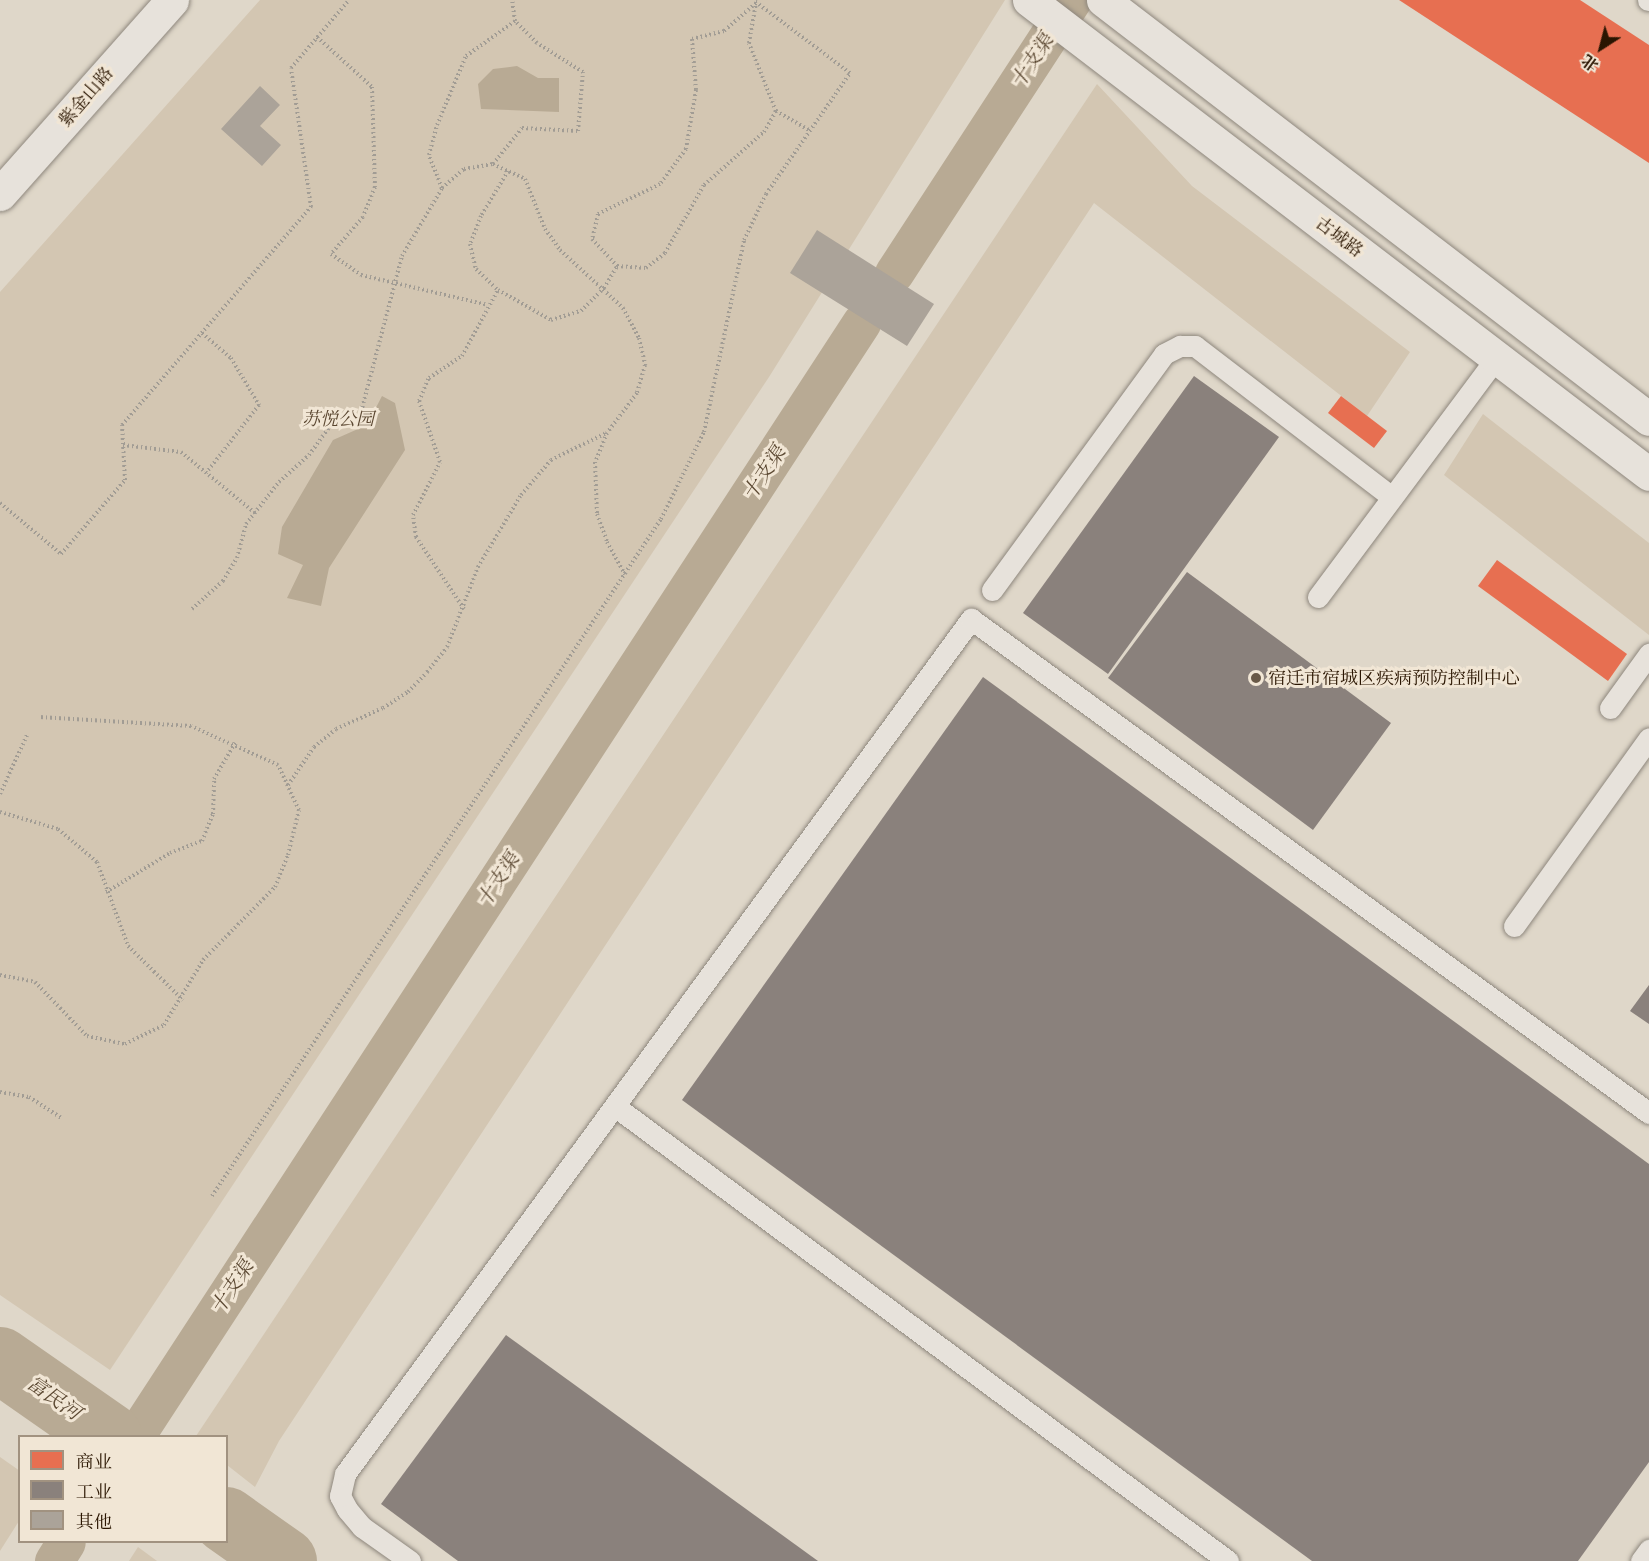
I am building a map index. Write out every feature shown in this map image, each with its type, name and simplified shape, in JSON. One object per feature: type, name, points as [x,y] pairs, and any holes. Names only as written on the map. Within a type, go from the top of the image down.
[{"type":"main road","name":"紫金山路","points":[[0,194],[172,0]]},
{"type":"main road","points":[[1103,0],[1649,419]]},
{"type":"main road","name":"古城路","points":[[1036,5],[1649,474]]},
{"type":"lane","points":[[992,590],[1164,354],[1180,346],[1195,346],[1392,497]]},
{"type":"lane","points":[[1318,597],[1497,357]]},
{"type":"lane","points":[[410,1561],[362,1527],[346,1509],[340,1496],[345,1474],[616,1107],[971,619],[1649,1113]]},
{"type":"lane","points":[[1610,708],[1649,654]]},
{"type":"lane","points":[[1514,926],[1649,738]]},
{"type":"lane","points":[[616,1107],[1228,1561]]},
{"type":"lane","points":[[1641,1561],[1649,1550]]},
{"type":"path","points":[[0,503],[61,554],[124,480],[122,425],[311,207],[291,68],[349,0]]},
{"type":"path","points":[[494,164],[522,128],[578,131],[583,72],[537,43],[515,21],[512,0]]},
{"type":"path","points":[[754,1],[724,31],[693,39],[696,90],[686,149],[660,184],[597,214],[592,239],[617,266],[646,268],[665,254],[704,185],[764,132],[776,111]]},
{"type":"path","points":[[754,1],[749,43],[776,111],[809,130]]},
{"type":"path","points":[[212,1196],[661,519],[704,432],[744,240],[766,194],[850,73],[754,1]]},
{"type":"path","points":[[442,188],[429,155],[436,125],[466,56],[515,21]]},
{"type":"path","points":[[317,37],[372,87],[375,187],[363,217],[331,254],[361,275],[394,286],[488,305]]},
{"type":"path","points":[[192,609],[222,580],[237,558],[246,524],[309,455],[336,418],[360,416],[402,256],[442,188],[464,169],[494,164],[525,178],[545,229],[560,250],[604,288],[623,308],[639,338],[645,365],[637,393],[607,433],[595,462],[597,514],[607,542],[625,574]]},
{"type":"path","points":[[508,171],[481,216],[470,244],[476,269],[498,290],[551,320],[581,311],[604,288],[617,266]]},
{"type":"path","points":[[464,610],[416,537],[412,515],[440,462],[419,401],[429,378],[462,356],[498,290]]},
{"type":"path","points":[[202,333],[231,358],[259,405],[206,473]]},
{"type":"path","points":[[287,786],[314,747],[336,729],[383,708],[408,692],[447,647],[464,610],[478,567],[521,495],[550,460],[607,433]]},
{"type":"path","points":[[123,445],[181,452],[255,513]]},
{"type":"path","points":[[0,975],[35,982],[87,1036],[125,1044],[164,1025],[183,1000],[203,960],[275,887],[288,855],[299,810],[278,765],[235,743],[190,726],[39,717]]},
{"type":"path","points":[[0,794],[27,735]]},
{"type":"path","points":[[106,892],[170,853],[202,841],[213,814],[214,779],[235,743]]},
{"type":"path","points":[[0,812],[58,829],[97,862],[106,892],[128,946],[154,975],[183,1000]]},
{"type":"path","points":[[0,1092],[29,1097],[63,1119]]},
{"type":"green space","name":"苏悦公园","points":[[260,0],[1005,0],[769,377],[110,1370],[0,1295],[0,292]]},
{"type":"green space","points":[[1097,84],[1192,186],[1410,352],[1367,416],[1094,203],[279,1441],[255,1487],[228,1466],[228,1435],[197,1435]]},
{"type":"green space","points":[[1483,414],[1649,543],[1649,635],[1444,475]]},
{"type":"green space","points":[[0,1457],[18,1470],[18,1523],[0,1551]]},
{"type":"green space","points":[[138,1547],[157,1561],[129,1561]]},
{"type":"shaded area","points":[[517,66],[538,78],[559,78],[559,112],[481,109],[478,84],[493,69]]},
{"type":"shaded area","points":[[382,396],[395,403],[405,450],[329,568],[321,606],[287,598],[303,565],[278,554],[282,527],[333,440],[367,425]]},
{"type":"building: 商业","points":[[1399,0],[1580,0],[1649,45],[1649,163]]},
{"type":"building: 商业","points":[[1341,396],[1387,431],[1374,448],[1328,413]]},
{"type":"building: 商业","points":[[1497,560],[1627,654],[1608,681],[1478,586]]},
{"type":"building: 工业","points":[[1194,376],[1279,437],[1108,674],[1023,613]]},
{"type":"building: 工业","points":[[1187,572],[1391,723],[1313,830],[1108,678]]},
{"type":"building: 工业","points":[[983,677],[1649,1164],[1649,1462],[1578,1561],[1312,1561],[682,1100]]},
{"type":"building: 工业","points":[[1649,985],[1649,1024],[1630,1011]]},
{"type":"building: 工业","points":[[506,1335],[818,1561],[458,1561],[381,1504]]},
{"type":"building: 其他","points":[[260,86],[280,105],[260,126],[281,145],[262,166],[221,129]]},
{"type":"building: 其他","points":[[817,230],[934,304],[907,346],[790,273]]},
{"type":"waterway","name":"十支渠","points":[[894,273],[1072,0]]},
{"type":"waterway","name":"十支渠","points":[[136,1435],[861,323]]},
{"type":"waterway","name":"富民河","points":[[0,1360],[108,1435]]},
{"type":"waterway","name":"富民河","points":[[228,1521],[284,1561]]},
{"type":"waterway","name":"十支渠","points":[[54,1561],[65,1543]]},
{"type":"place","name":"宿迁市宿城区疾病预防控制中心","points":[[1256,678]]}]
